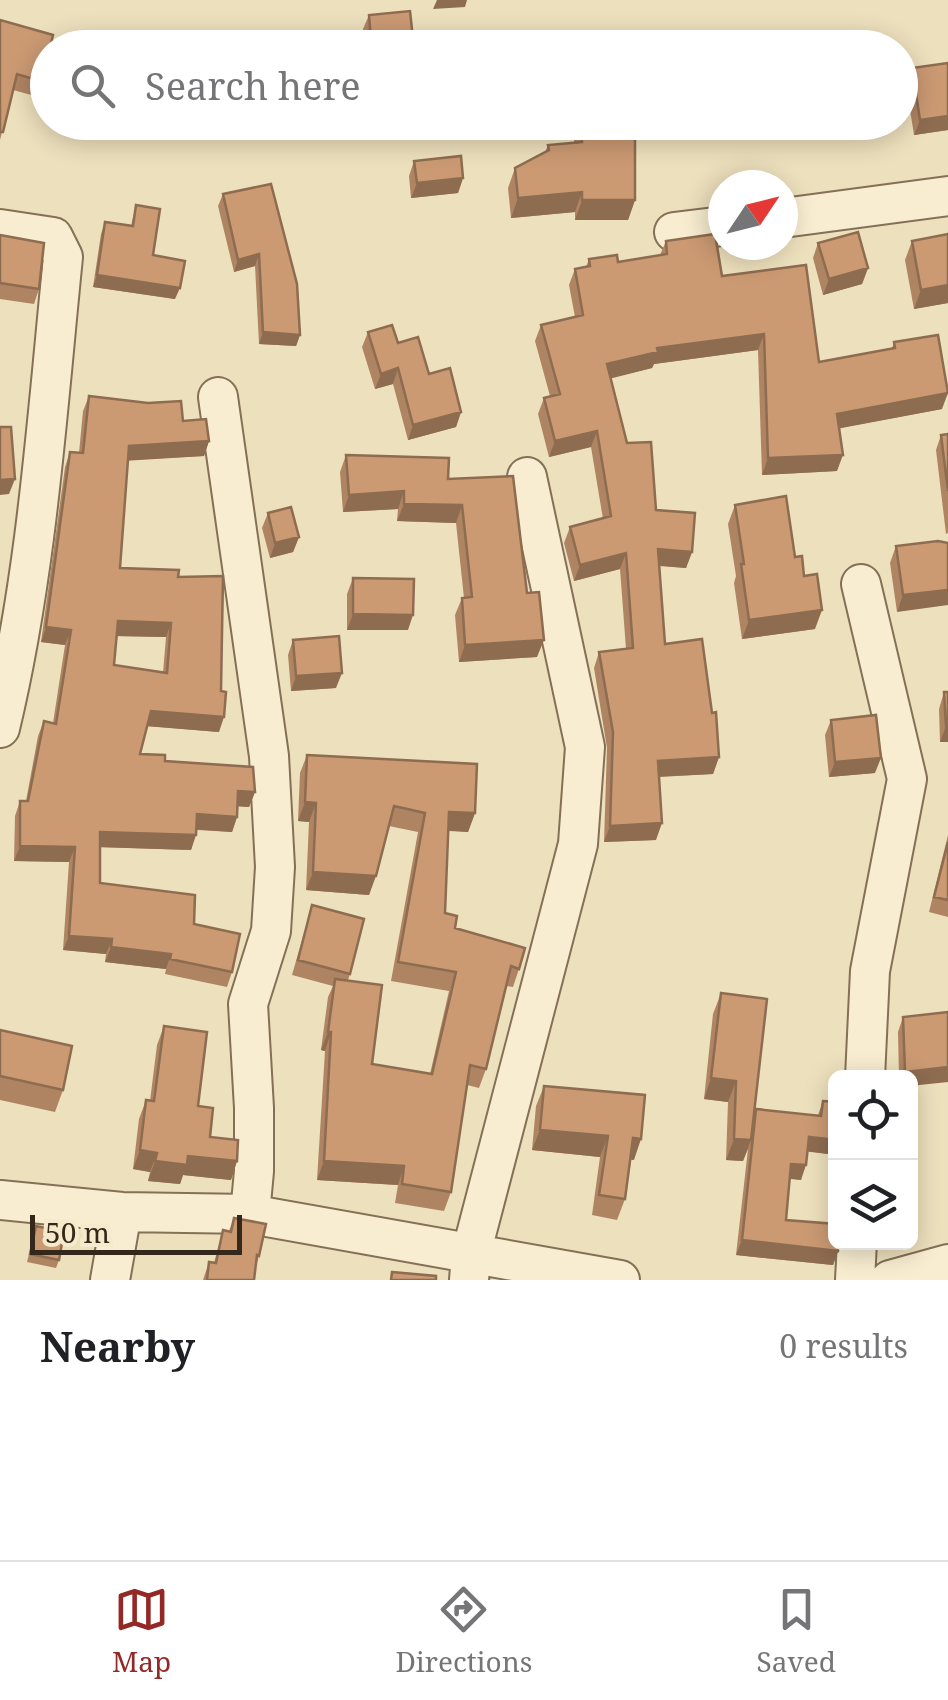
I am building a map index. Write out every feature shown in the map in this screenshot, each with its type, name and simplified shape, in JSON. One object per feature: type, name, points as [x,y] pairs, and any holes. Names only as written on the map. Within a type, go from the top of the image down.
[{"type":"street","points":[[798,216],[948,196]]},
{"type":"street","points":[[674,232],[708,228]]},
{"type":"street","points":[[0,229],[53,237],[62,257],[44,452],[18,653],[0,728]]},
{"type":"street","points":[[218,397],[269,756],[275,867],[271,930],[248,1004],[254,1124],[250,1214]]},
{"type":"street","points":[[470,1267],[578,844],[585,746],[527,477]]},
{"type":"street","points":[[861,584],[907,779],[870,971],[865,1070]]},
{"type":"street","points":[[0,1200],[122,1212],[250,1214],[470,1267],[620,1280]]},
{"type":"street","points":[[110,1280],[122,1212]]},
{"type":"street","points":[[855,1280],[857,1250]]},
{"type":"street","points":[[890,1280],[948,1264]]},
{"type":"building","points":[[410,11],[412,30],[370,30],[369,15]]},
{"type":"building","points":[[0,20],[35,30],[30,30],[30,78],[17,74],[0,132]]},
{"type":"building","points":[[948,63],[948,116],[920,120],[918,67]]},
{"type":"building","points":[[635,140],[635,200],[582,200],[582,192],[518,198],[515,168],[549,150],[548,145]]},
{"type":"building","points":[[461,156],[463,178],[417,183],[414,161]]},
{"type":"building","points":[[271,184],[297,284],[300,335],[263,332],[259,254],[238,260],[223,194]]},
{"type":"building","points":[[136,205],[160,209],[153,255],[185,261],[180,288],[97,275],[105,222],[133,226]]},
{"type":"building","points":[[858,232],[868,268],[829,279],[818,243]]},
{"type":"building","points":[[948,234],[948,285],[921,290],[912,241]]},
{"type":"building","points":[[0,235],[44,243],[39,289],[0,283]]},
{"type":"building","points":[[708,235],[708,260],[719,260],[722,276],[806,265],[819,362],[895,348],[894,342],[938,335],[948,393],[837,414],[843,455],[768,458],[764,334],[657,348],[658,352],[607,364],[627,443],[651,442],[656,510],[695,513],[692,552],[658,549],[665,644],[702,639],[712,713],[716,712],[719,757],[658,761],[662,823],[610,826],[613,732],[599,652],[633,648],[626,553],[580,565],[570,527],[611,516],[597,431],[555,441],[544,398],[560,394],[541,325],[583,315],[575,269],[590,266],[589,259],[617,255],[618,262],[667,254],[666,241]]},
{"type":"building","points":[[392,325],[398,343],[418,337],[429,374],[450,368],[461,412],[413,425],[398,368],[381,374],[368,332]]},
{"type":"building","points":[[89,396],[148,403],[181,401],[183,421],[206,419],[209,441],[129,446],[120,568],[179,570],[178,577],[223,576],[224,717],[151,711],[140,754],[165,755],[165,761],[253,767],[255,792],[238,791],[237,817],[197,814],[196,835],[100,832],[100,883],[195,895],[194,924],[240,934],[232,972],[170,959],[171,954],[111,947],[112,939],[69,936],[75,847],[20,846],[20,801],[28,801],[44,721],[56,724],[71,630],[46,627],[70,452],[83,453]],"holes":[[[118,621],[171,623],[167,673],[114,665]]]},
{"type":"building","points":[[0,427],[11,427],[15,479],[0,480]]},
{"type":"building","points":[[948,434],[948,491],[941,435]]},
{"type":"building","points":[[346,455],[449,458],[448,479],[513,476],[527,593],[539,592],[544,640],[465,645],[462,598],[472,597],[462,505],[404,504],[404,491],[349,495]]},
{"type":"building","points":[[786,496],[795,557],[802,556],[804,576],[817,574],[822,610],[749,620],[735,505]]},
{"type":"building","points":[[291,507],[299,537],[275,543],[268,513]]},
{"type":"building","points":[[948,543],[948,590],[903,595],[896,546]]},
{"type":"building","points":[[353,578],[414,579],[413,615],[353,614]]},
{"type":"building","points":[[339,636],[342,673],[296,676],[293,640]]},
{"type":"building","points":[[944,692],[948,692],[948,726],[946,726]]},
{"type":"building","points":[[876,715],[881,758],[835,762],[831,720]]},
{"type":"building","points":[[307,755],[477,764],[475,813],[449,812],[445,913],[457,916],[455,928],[525,948],[519,969],[511,966],[486,1069],[470,1065],[451,1192],[402,1184],[404,1166],[324,1161],[328,1032],[335,979],[382,985],[372,1064],[432,1074],[456,972],[398,962],[425,813],[394,806],[376,876],[313,872],[316,803],[305,802]]},
{"type":"building","points":[[948,842],[948,900],[934,897]]},
{"type":"building","points":[[312,905],[364,919],[350,974],[298,960]]},
{"type":"building","points":[[721,993],[767,999],[751,1140],[734,1139],[736,1081],[711,1078]]},
{"type":"building","points":[[948,1012],[948,1067],[905,1070],[903,1017]]},
{"type":"building","points":[[164,1026],[207,1032],[198,1106],[213,1108],[210,1137],[238,1140],[237,1161],[188,1156],[187,1165],[155,1161],[157,1153],[140,1150],[146,1100],[154,1101]]},
{"type":"building","points":[[0,1030],[72,1046],[63,1090],[0,1076]]},
{"type":"building","points":[[544,1086],[645,1095],[641,1139],[633,1138],[625,1199],[599,1195],[608,1136],[540,1130]]},
{"type":"building","points":[[823,1101],[828,1101],[828,1139],[809,1137],[806,1165],[791,1164],[786,1220],[828,1223],[828,1250],[742,1240],[756,1109],[821,1116]]},
{"type":"building","points":[[234,1218],[266,1224],[254,1280],[207,1280],[209,1262],[216,1263],[223,1230],[231,1232]]},
{"type":"building","points":[[36,1226],[64,1232],[59,1260],[30,1254]]},
{"type":"building","points":[[392,1272],[436,1276],[436,1280],[391,1280]]}]
